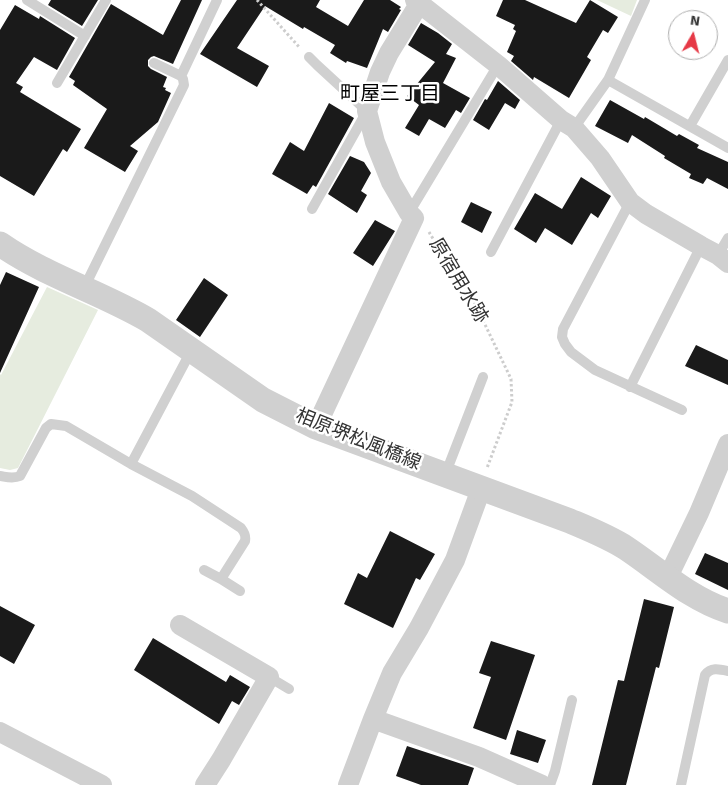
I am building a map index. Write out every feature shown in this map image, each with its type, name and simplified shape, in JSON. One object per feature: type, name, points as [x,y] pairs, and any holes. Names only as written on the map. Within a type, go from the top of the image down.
[{"type":"street","points":[[316,427],[412,216],[391,182],[367,111],[380,72],[417,2],[498,65],[567,124],[600,158],[630,202],[646,214],[719,251]]},
{"type":"street","name":"相原堺松風橋線","points":[[2,250],[129,309],[148,320],[263,400],[316,427],[561,518],[596,533],[624,547],[700,599],[728,611]]},
{"type":"street","points":[[668,577],[699,513],[728,444]]},
{"type":"street","points":[[348,785],[392,673],[420,628],[455,560],[481,489]]},
{"type":"street","points":[[180,625],[269,677],[205,785]]},
{"type":"street","points":[[373,719],[479,757],[542,785]]},
{"type":"street","points":[[0,732],[102,785]]},
{"type":"lane","points":[[27,0],[85,36]]},
{"type":"lane","points":[[57,83],[106,0]]},
{"type":"lane","points":[[181,76],[217,0]]},
{"type":"lane","points":[[491,252],[567,124],[608,80],[645,0]]},
{"type":"lane","points":[[310,57],[367,111],[312,209]]},
{"type":"lane","points":[[690,126],[728,60]]},
{"type":"lane","points":[[84,288],[184,85],[184,78],[154,63]]},
{"type":"lane","points":[[412,216],[498,65]]},
{"type":"lane","points":[[608,80],[728,148]]},
{"type":"lane","points":[[630,202],[563,329],[562,337],[571,352],[595,370],[682,410]]},
{"type":"lane","points":[[630,387],[719,251]]},
{"type":"lane","points":[[131,464],[192,351]]},
{"type":"lane","points":[[446,475],[483,377]]},
{"type":"lane","points":[[0,476],[10,478],[20,476],[46,428],[51,424],[66,426],[131,464],[192,496],[241,528],[245,532],[245,542],[221,579]]},
{"type":"lane","points":[[204,570],[240,591]]},
{"type":"lane","points":[[681,785],[705,674],[712,669],[728,671]]},
{"type":"lane","points":[[269,677],[289,689]]},
{"type":"lane","points":[[550,785],[572,700]]},
{"type":"path","points":[[257,0],[293,41],[310,57]]},
{"type":"path","name":"原宿用水跡","points":[[412,216],[430,233],[442,262],[449,272],[470,293],[511,379],[512,402],[481,489]]},
{"type":"shaded area","points":[[597,0],[637,0],[631,16]]},
{"type":"shaded area","points":[[47,287],[98,310],[18,468],[10,470],[0,468],[0,374]]},
{"type":"building","points":[[51,0],[98,0],[82,26],[48,5]]},
{"type":"building","points":[[181,0],[202,0],[173,64],[154,56],[148,60],[148,66],[151,69],[167,77],[163,87],[171,93],[158,122],[130,146],[138,151],[125,172],[84,148],[107,109],[73,85],[75,81],[69,77],[111,4],[163,35]]},
{"type":"building","points":[[237,0],[320,0],[316,7],[348,26],[364,0],[390,0],[401,7],[399,9],[401,10],[388,32],[383,29],[367,68],[347,61],[346,63],[330,53],[335,45],[304,27],[303,29],[265,6],[237,48],[269,66],[257,87],[200,54]]},
{"type":"building","points":[[503,0],[525,0],[576,23],[590,0],[618,17],[608,33],[603,30],[587,57],[591,60],[569,98],[534,77],[533,80],[511,61],[514,56],[507,52],[516,31],[513,29],[515,25],[496,16]]},
{"type":"building","points":[[15,5],[39,19],[40,16],[75,38],[57,70],[34,57],[16,83],[23,87],[20,92],[81,129],[67,152],[63,149],[34,196],[0,176],[0,30]]},
{"type":"building","points":[[421,23],[452,44],[446,54],[456,58],[443,83],[470,98],[461,113],[456,110],[445,128],[429,119],[419,136],[405,128],[419,105],[407,96],[435,62],[408,45]]},
{"type":"building","points":[[498,81],[520,100],[515,109],[505,103],[489,130],[473,120]]},
{"type":"building","points":[[610,100],[644,119],[645,117],[677,136],[679,134],[699,145],[697,148],[728,162],[728,189],[707,178],[703,184],[689,178],[691,174],[664,158],[665,156],[632,135],[628,143],[595,126]]},
{"type":"building","points":[[329,103],[354,118],[316,187],[313,185],[307,194],[272,174],[290,142],[304,151]]},
{"type":"building","points":[[350,156],[364,162],[371,173],[361,191],[367,195],[357,213],[328,194]]},
{"type":"building","points":[[581,177],[611,196],[598,218],[591,213],[572,245],[545,228],[536,243],[514,229],[535,193],[562,209]]},
{"type":"building","points":[[471,202],[492,212],[482,233],[461,222]]},
{"type":"building","points":[[375,220],[395,231],[373,266],[353,253]]},
{"type":"building","points":[[6,272],[39,287],[0,373],[0,285]]},
{"type":"building","points":[[204,278],[228,295],[200,337],[176,320]]},
{"type":"building","points":[[696,345],[728,360],[728,385],[685,366]]},
{"type":"building","points":[[390,531],[435,554],[420,580],[416,578],[393,628],[344,604],[358,573],[367,578]]},
{"type":"building","points":[[705,553],[728,563],[728,590],[695,574]]},
{"type":"building","points":[[644,599],[674,607],[659,668],[656,667],[626,785],[592,785],[618,680],[624,681]]},
{"type":"building","points":[[0,606],[35,625],[14,664],[0,656]]},
{"type":"building","points":[[153,638],[226,682],[230,675],[250,687],[239,705],[232,701],[219,724],[134,670]]},
{"type":"building","points":[[491,641],[535,655],[506,740],[473,728],[491,677],[479,673]]},
{"type":"building","points":[[517,730],[546,740],[538,763],[510,754]]},
{"type":"building","points":[[407,746],[474,768],[468,785],[421,785],[396,776]]},
{"type":"district","name":"町屋三丁目","points":[[390,95]]}]
